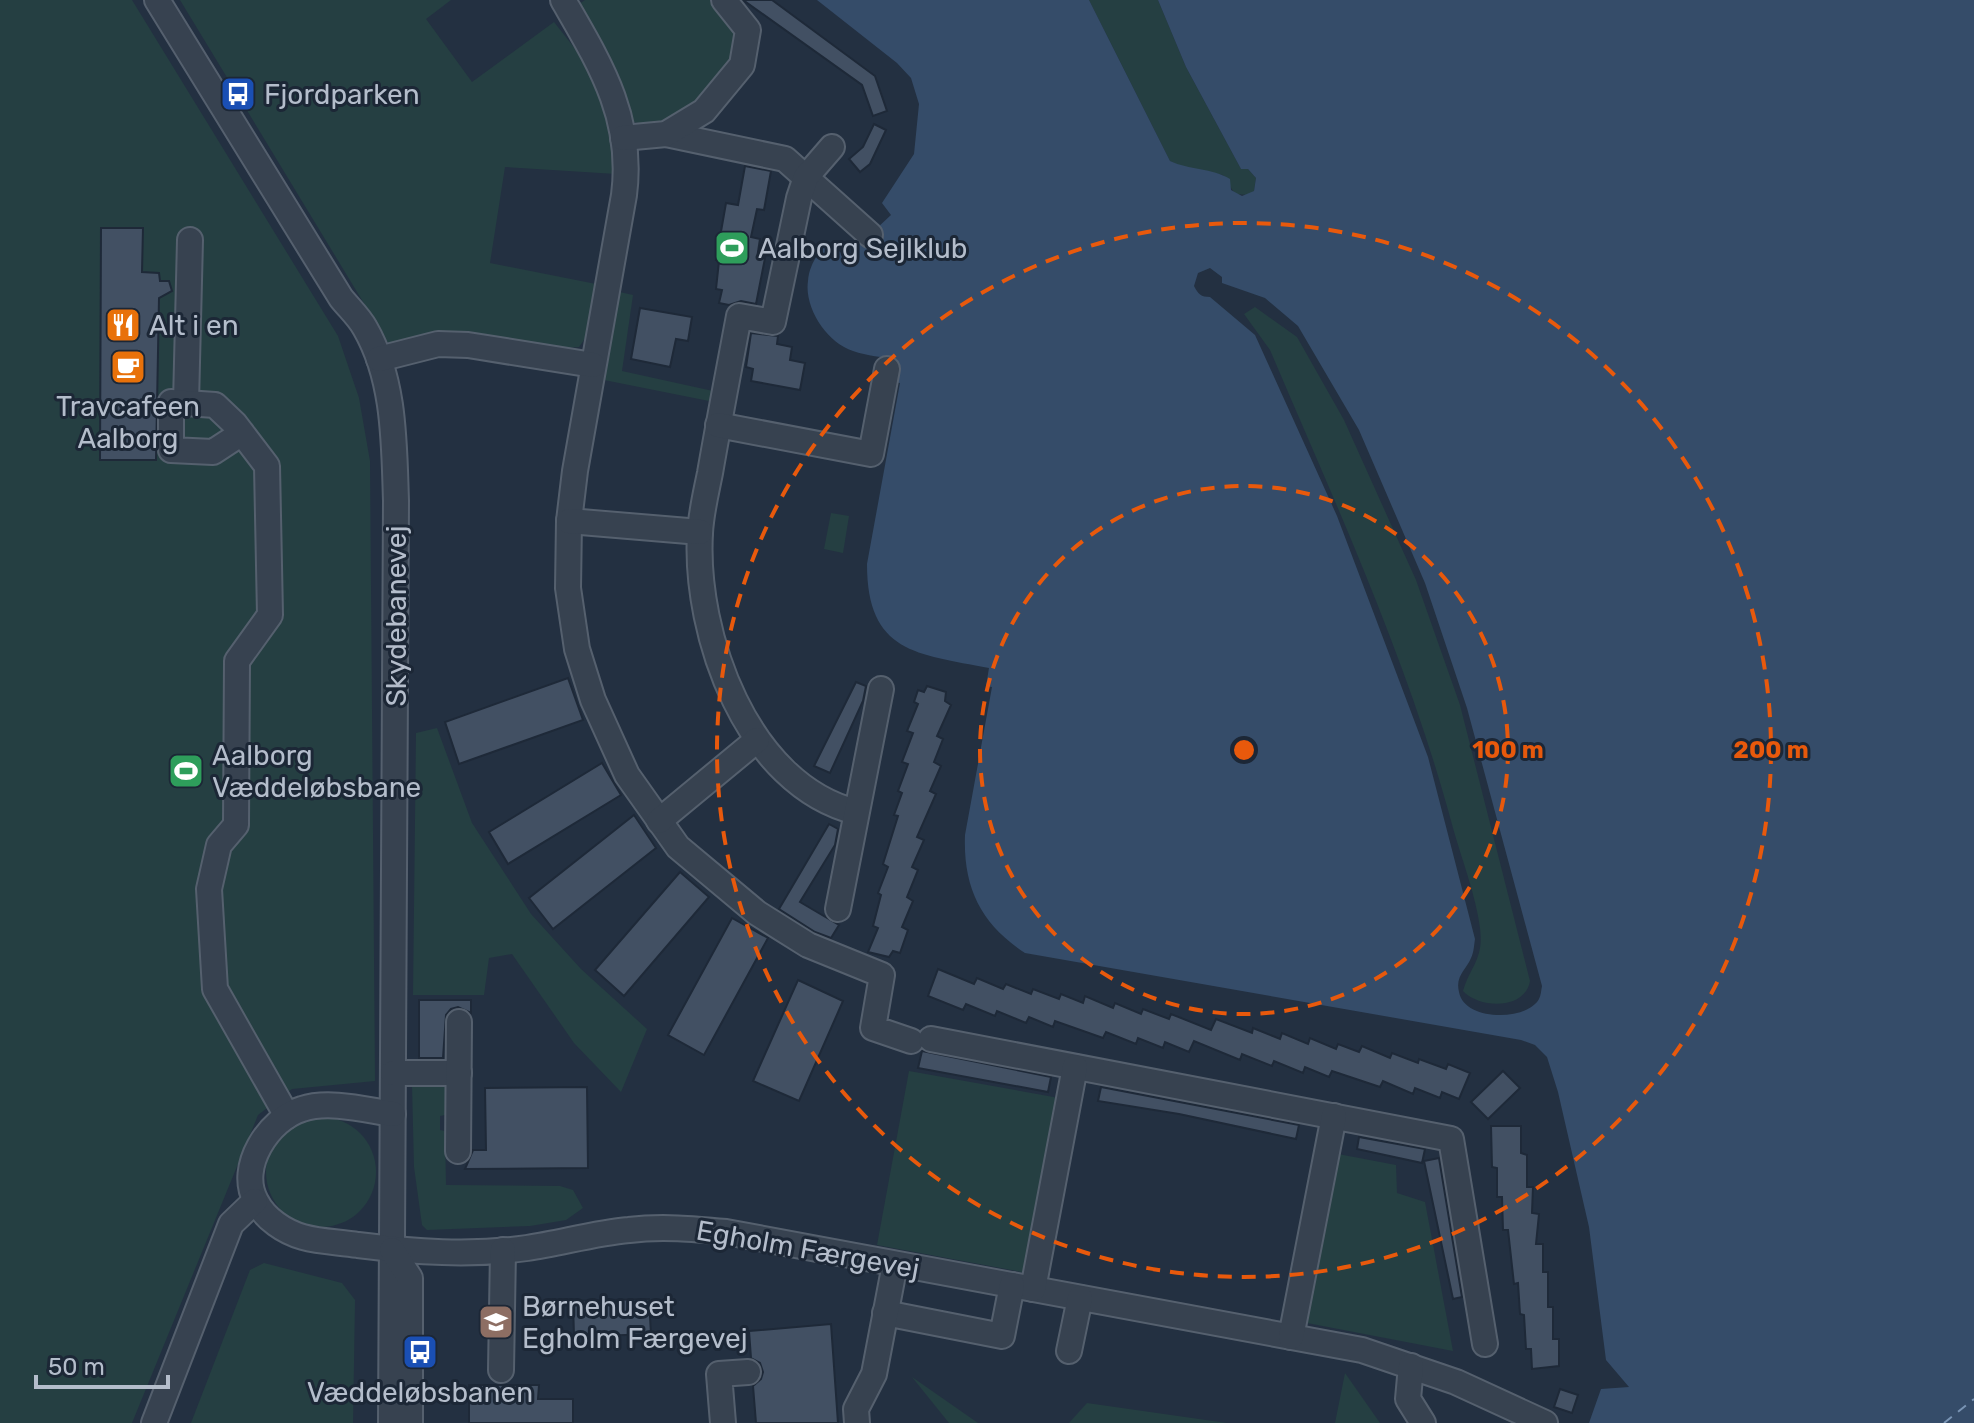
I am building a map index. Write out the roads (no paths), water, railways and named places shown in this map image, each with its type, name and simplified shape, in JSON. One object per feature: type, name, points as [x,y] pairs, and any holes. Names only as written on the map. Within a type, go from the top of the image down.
[{"type":"street","name":"Skydebanevej","points":[[157,0],[341,298],[364,327],[379,359],[393,414],[396,501],[391,1423]]},
{"type":"street","points":[[563,0],[605,74],[615,100],[623,138],[626,179],[575,471],[569,521],[568,588],[577,649],[593,700],[627,775],[678,847],[757,913],[808,945],[882,975],[873,1028],[921,1040],[1451,1139],[1485,1344]]},
{"type":"street","points":[[666,134],[704,111],[742,65],[748,30],[724,0]]},
{"type":"street","points":[[623,138],[666,134],[785,159],[870,235]]},
{"type":"street","points":[[832,147],[806,177],[773,322],[739,316],[700,532],[701,592],[713,643],[731,693],[757,740],[786,771],[815,795],[834,806],[856,812]]},
{"type":"street","points":[[186,403],[190,240]]},
{"type":"street","points":[[379,359],[438,344],[468,345],[593,365]]},
{"type":"street","points":[[718,425],[871,454],[887,369]]},
{"type":"street","points":[[242,433],[213,452],[171,450],[171,402],[215,405],[242,433],[267,466],[270,615],[237,661],[236,825],[219,845],[209,889],[215,989],[287,1116]]},
{"type":"street","points":[[569,521],[700,532]]},
{"type":"street","points":[[838,909],[881,689]]},
{"type":"street","points":[[659,821],[757,740]]},
{"type":"street","points":[[458,1151],[459,1022]]},
{"type":"street","points":[[885,1313],[1002,1336],[1023,1287],[1075,1067]]},
{"type":"street","points":[[393,1073],[459,1073]]},
{"type":"street","points":[[393,1114],[318,1106],[302,1108],[268,1132],[257,1151],[250,1173],[255,1201],[269,1218],[286,1231],[305,1238],[392,1250],[410,1278],[410,1423]]},
{"type":"street","points":[[1291,1337],[1334,1116]]},
{"type":"street","points":[[154,1423],[231,1224],[255,1201]]},
{"type":"street","name":"Egholm Færgevej","points":[[392,1250],[503,1250],[628,1230],[678,1227],[726,1232],[1362,1350],[1456,1382],[1532,1420]]},
{"type":"street","points":[[501,1370],[503,1250]]},
{"type":"street","points":[[857,1423],[856,1409],[874,1374],[895,1264]]},
{"type":"street","points":[[1069,1351],[1080,1298]]},
{"type":"street","points":[[1411,1366],[1408,1399],[1423,1423]]},
{"type":"street","points":[[723,1423],[719,1374],[748,1372]]},
{"type":"water","points":[[817,0],[1089,0],[1170,161],[1223,175],[1230,179],[1231,190],[1242,196],[1254,191],[1256,178],[1248,169],[1241,169],[1186,67],[1158,0],[1974,0],[1974,1423],[1589,1423],[1601,1389],[1629,1387],[1606,1360],[1589,1227],[1558,1092],[1547,1057],[1535,1045],[1521,1040],[1025,953],[986,917],[967,872],[965,835],[992,687],[986,686],[989,668],[940,658],[901,644],[887,632],[876,616],[869,593],[867,564],[900,383],[893,382],[897,359],[858,353],[843,347],[819,323],[808,291],[810,270],[827,241],[846,257],[891,215],[882,203],[914,154],[919,104],[911,78],[897,63]],"holes":[[[1210,268],[1222,277],[1222,283],[1265,298],[1298,326],[1359,430],[1425,583],[1467,708],[1542,986],[1539,999],[1522,1012],[1509,1015],[1483,1013],[1463,1002],[1458,986],[1472,956],[1475,939],[1428,757],[1337,516],[1255,335],[1210,297],[1200,294],[1194,286],[1198,273]]]},
{"type":"place","name":"Fjordparken","points":[[238,94]]},
{"type":"place","name":"Aalborg Sejlklub","points":[[732,248]]},
{"type":"place","name":"Alt i en","points":[[123,325]]},
{"type":"place","name":"Travcafeen Aalborg","points":[[128,367]]},
{"type":"place","name":"Aalborg Væddeløbsbane","points":[[186,771]]},
{"type":"place","name":"Børnehuset Egholm Færgevej","points":[[496,1322]]},
{"type":"place","name":"Væddeløbsbanen","points":[[420,1352]]}]
